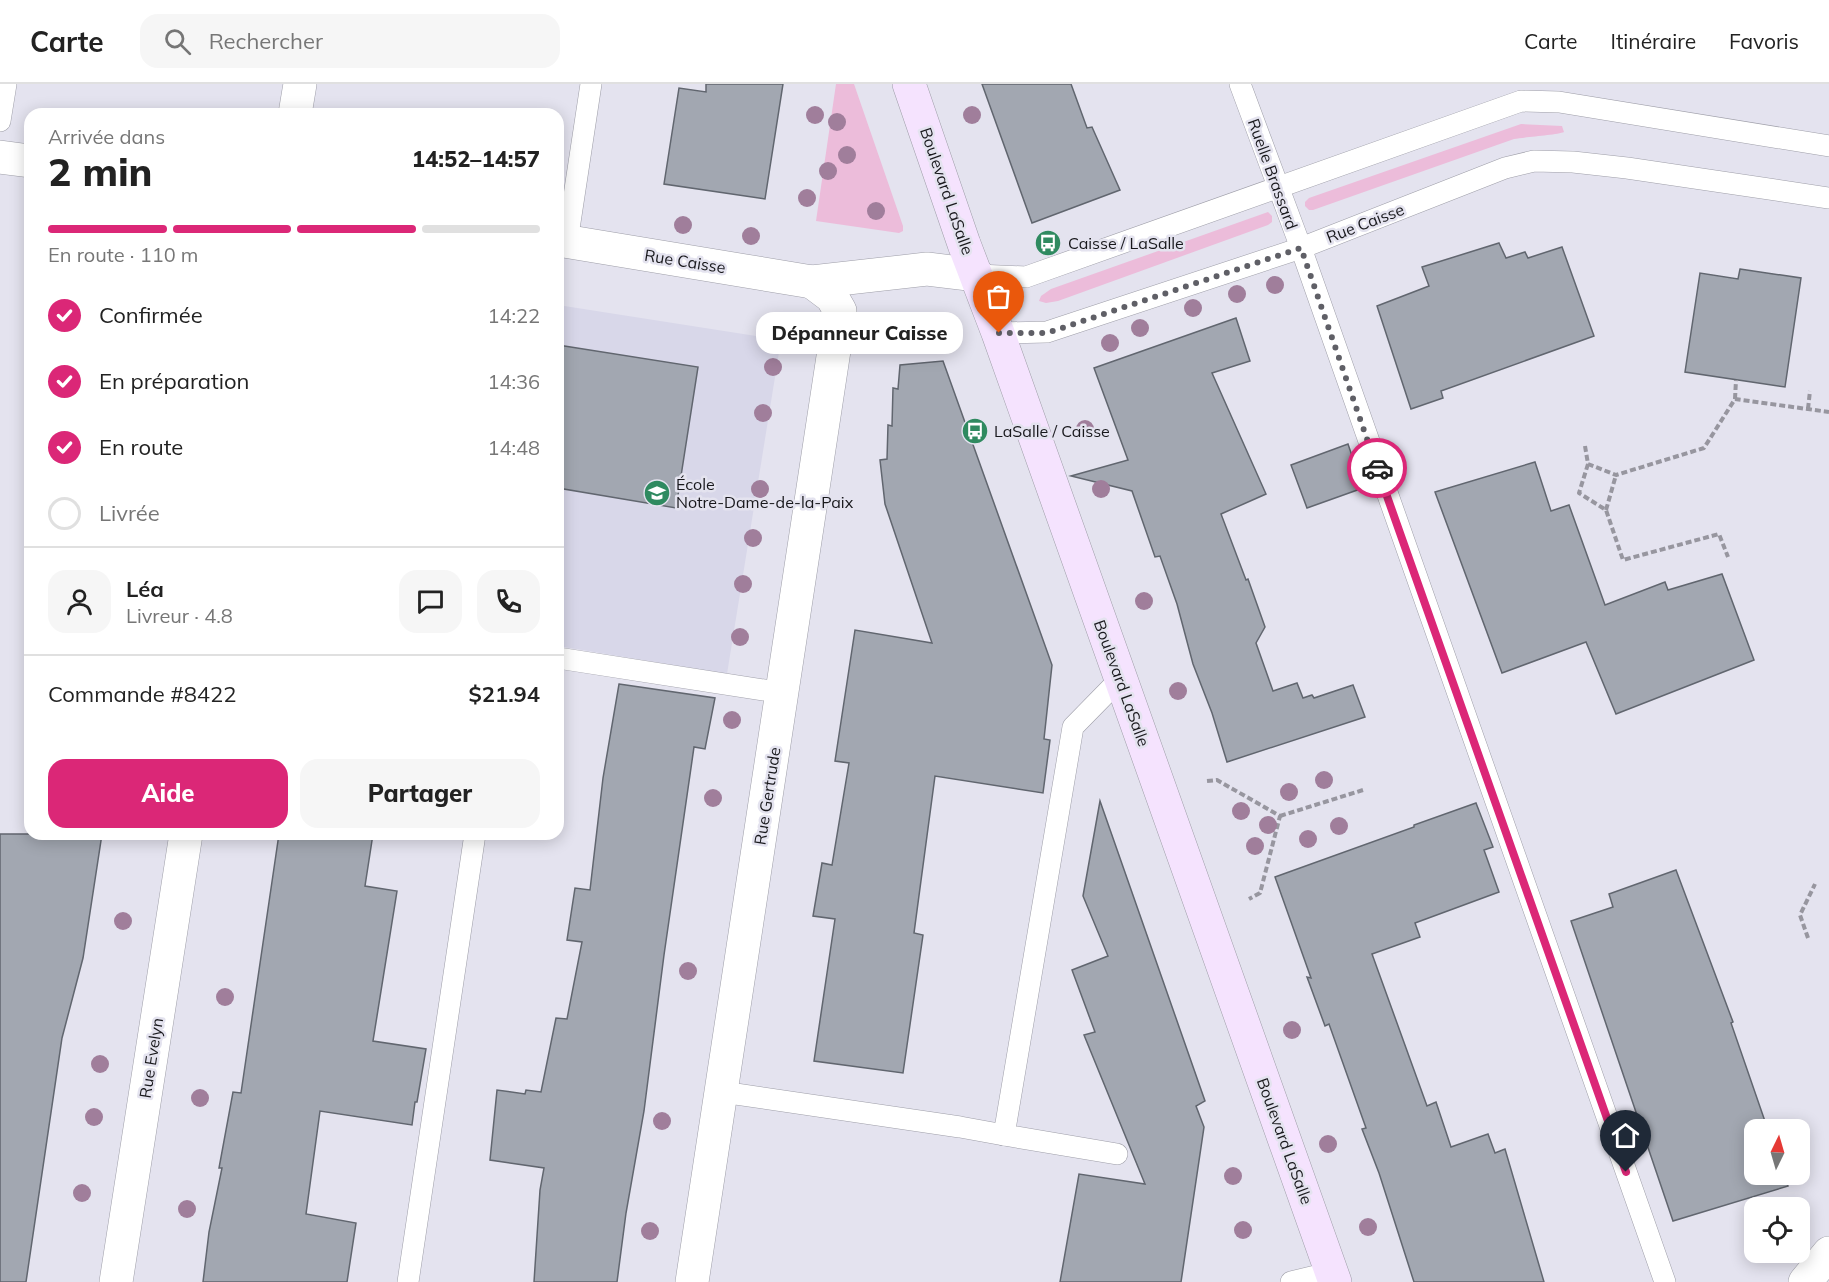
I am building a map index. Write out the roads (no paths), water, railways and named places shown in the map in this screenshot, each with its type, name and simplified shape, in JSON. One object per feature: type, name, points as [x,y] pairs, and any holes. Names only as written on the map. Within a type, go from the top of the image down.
[{"type":"main road","name":"Boulevard LaSalle","points":[[909,84],[1332,1276]]},
{"type":"street","points":[[296,108],[300,84]]},
{"type":"street","points":[[0,157],[24,160]]},
{"type":"street","name":"Rue Caisse","points":[[564,241],[812,282],[927,269],[977,274]]},
{"type":"street","name":"Rue Gertrude","points":[[692,1282],[840,310],[832,297],[812,282]]},
{"type":"street","name":"Rue Evelyn","points":[[116,1282],[185,840]]},
{"type":"street","points":[[1805,1282],[1829,1253]]},
{"type":"lane","points":[[0,121],[6,84]]},
{"type":"lane","points":[[564,230],[591,84]]},
{"type":"lane","name":"Ruelle Brassard","points":[[1240,84],[1276,186],[1301,248],[1665,1282]]},
{"type":"lane","points":[[977,274],[1026,277],[1276,186],[1521,101],[1559,102],[1829,146]]},
{"type":"lane","name":"Rue Caisse","points":[[999,333],[1047,333],[1301,248],[1505,168],[1534,161],[1574,162],[1627,168],[1829,198]]},
{"type":"lane","points":[[564,659],[783,693]]},
{"type":"lane","points":[[1004,1135],[1073,727],[1120,679]]},
{"type":"lane","points":[[408,1282],[474,840]]},
{"type":"lane","points":[[722,1092],[949,1125],[1117,1154]]},
{"type":"lane","points":[[1291,1282],[1320,1275],[1332,1276]]},
{"type":"place","name":"Caisse / LaSalle","points":[[1048,243]]},
{"type":"place","name":"Dépanneur Caisse","points":[[999,333]]},
{"type":"place","name":"LaSalle / Caisse","points":[[975,431]]},
{"type":"place","name":"École Notre-Dame-de-la-Paix","points":[[657,493]]}]
